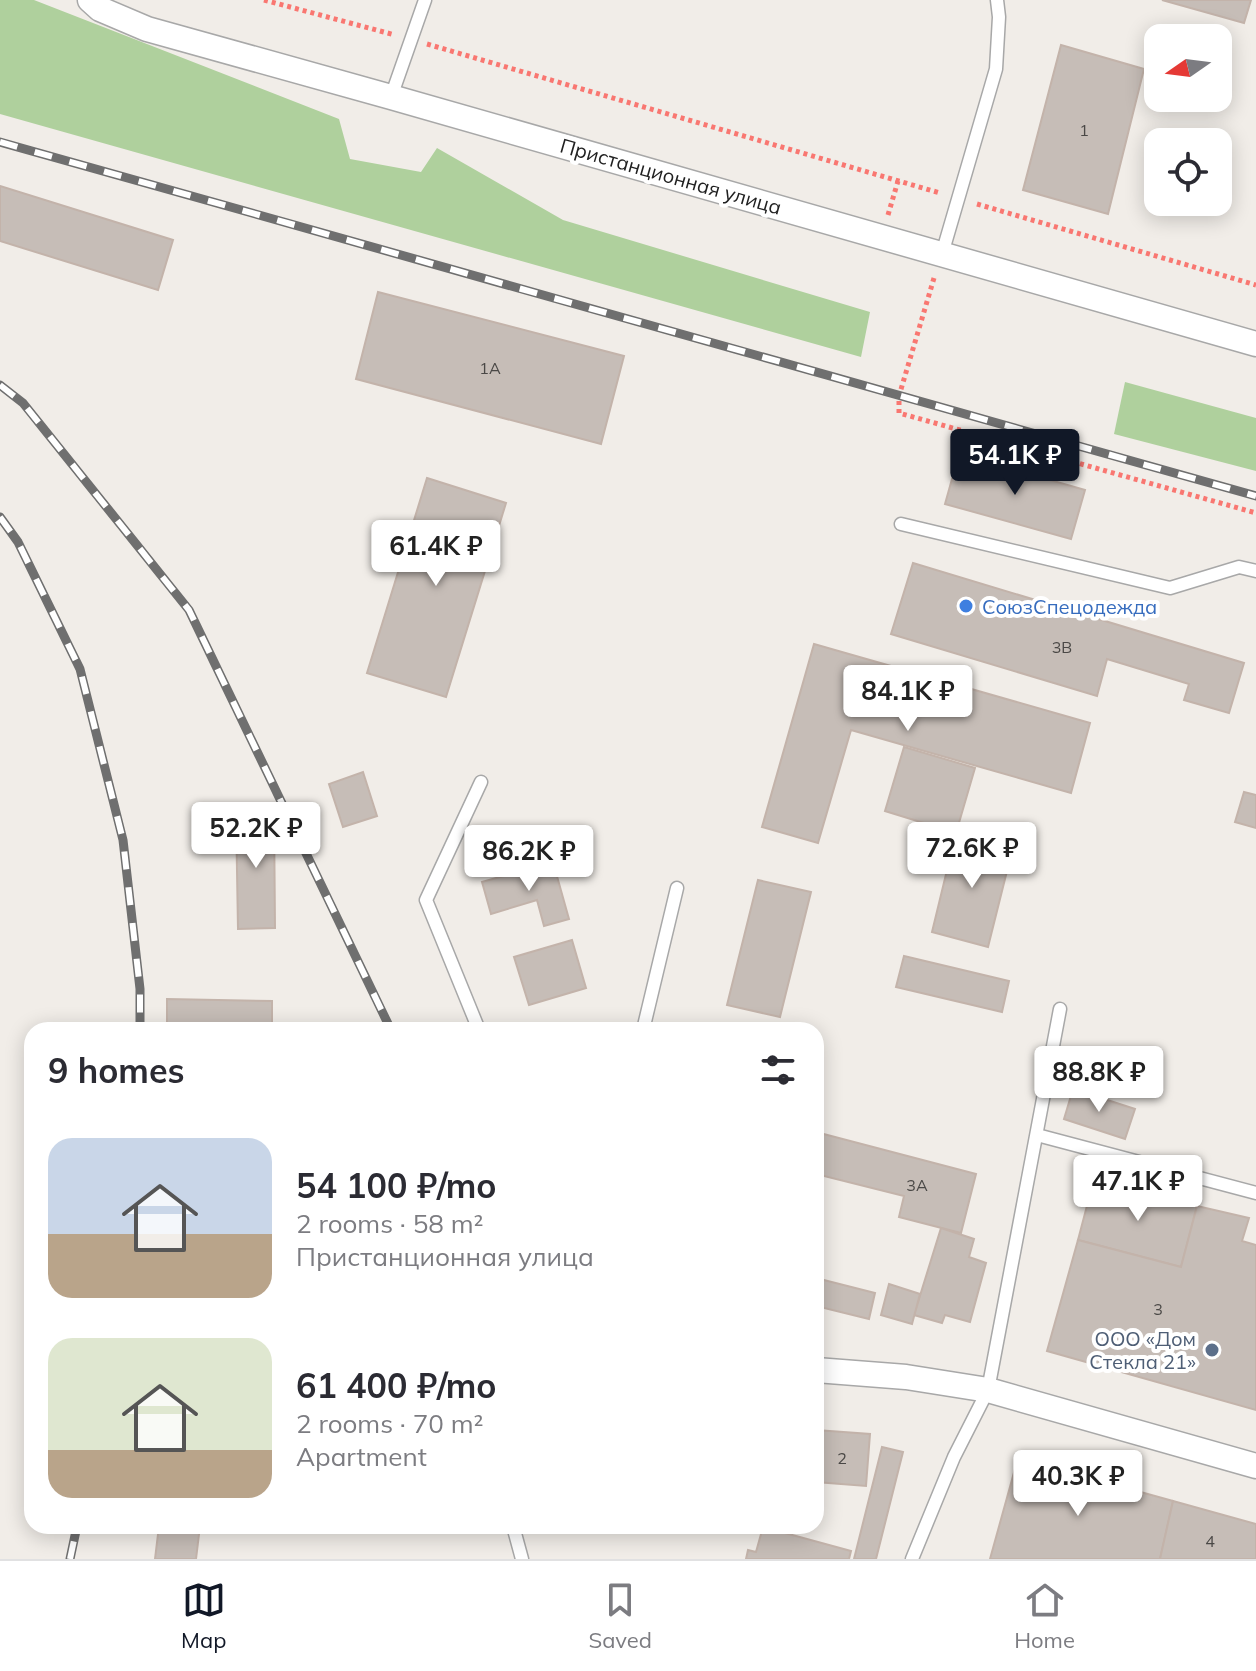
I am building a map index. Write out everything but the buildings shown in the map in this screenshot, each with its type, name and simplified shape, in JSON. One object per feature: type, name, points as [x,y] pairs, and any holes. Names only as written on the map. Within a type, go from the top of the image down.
[{"type":"street","name":"Пристанционная улица","points":[[90,0],[100,9],[147,29],[391,97],[939,265],[1256,344]]},
{"type":"street","points":[[824,1371],[906,1377],[988,1390],[1256,1466]]},
{"type":"lane","points":[[391,97],[425,0]]},
{"type":"lane","points":[[939,265],[996,69],[997,0]]},
{"type":"lane","points":[[901,524],[1170,588],[1239,567],[1256,571]]},
{"type":"lane","points":[[476,1022],[426,900],[481,782]]},
{"type":"lane","points":[[645,1022],[677,888]]},
{"type":"lane","points":[[912,1559],[954,1457],[988,1390],[1060,1009]]},
{"type":"lane","points":[[1037,1135],[1256,1193]]},
{"type":"lane","points":[[515,1534],[522,1559]]},
{"type":"path","points":[[264,0],[410,39],[1256,285]]},
{"type":"path","points":[[887,219],[898,181]]},
{"type":"path","points":[[939,265],[899,396],[899,413],[1256,513]]},
{"type":"green space","points":[[0,0],[34,0],[339,119],[350,159],[421,172],[437,148],[563,220],[870,312],[861,357],[0,114]]},
{"type":"green space","points":[[1125,382],[1256,418],[1256,471],[1114,434]]},
{"type":"railway","points":[[0,142],[1256,496]]},
{"type":"railway","points":[[0,385],[23,403],[189,610],[387,1022]]},
{"type":"railway","points":[[0,517],[18,542],[80,669],[123,840],[140,989],[140,1022]]},
{"type":"railway","points":[[70,1559],[75,1534]]},
{"type":"place","name":"СоюзСпецодежда","points":[[966,606]]},
{"type":"place","name":"ООО «Дом Стекла 21»","points":[[1212,1350]]}]
